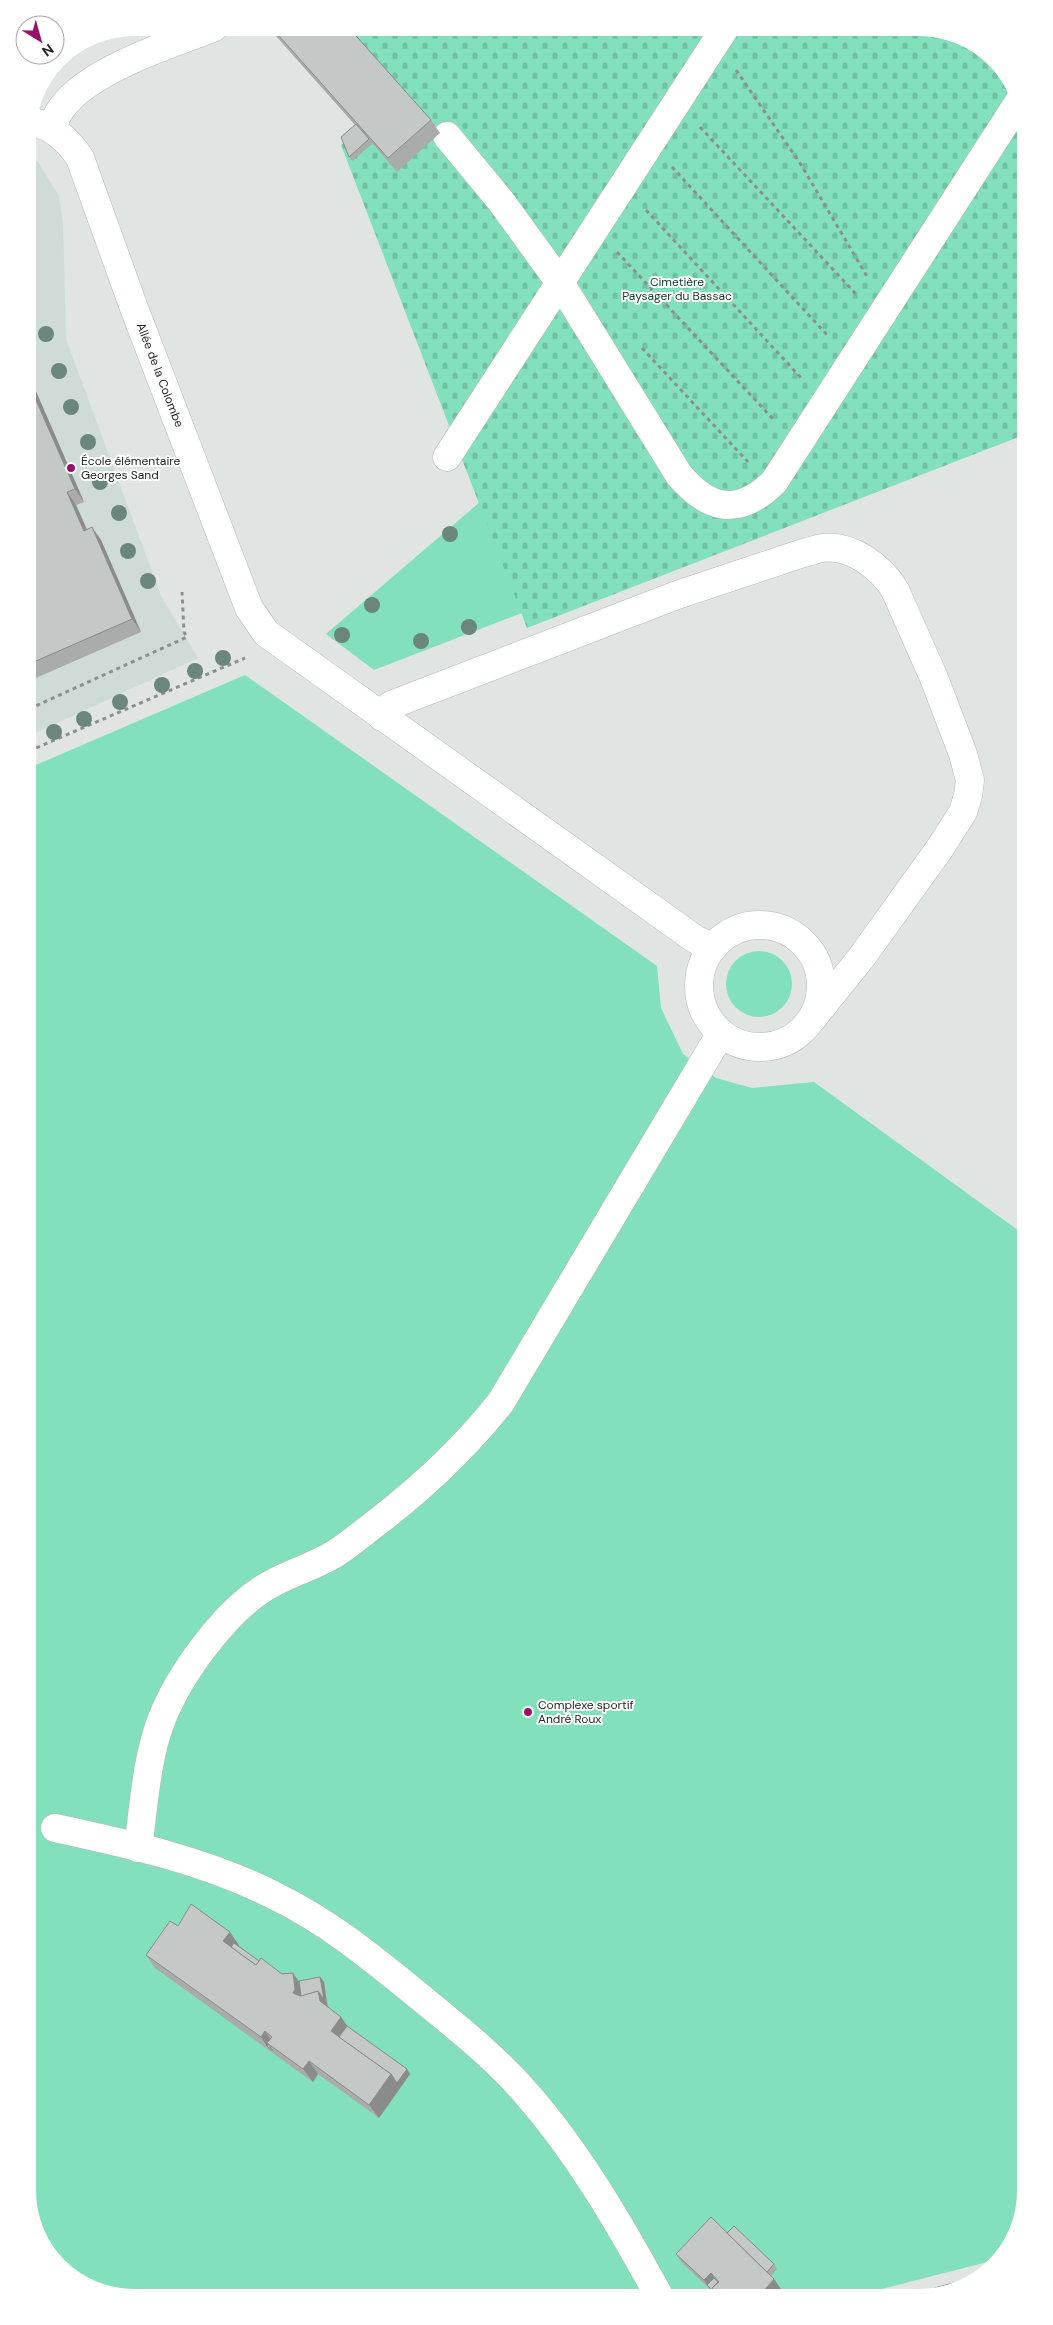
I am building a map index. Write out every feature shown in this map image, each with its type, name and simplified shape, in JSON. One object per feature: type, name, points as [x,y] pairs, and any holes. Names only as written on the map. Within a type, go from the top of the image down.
[{"type":"street","points":[[40,124],[98,77],[192,36]]},
{"type":"street","points":[[447,458],[720,36]]},
{"type":"street","points":[[447,136],[500,200],[561,284],[679,475],[690,488],[710,502],[722,504],[749,500],[770,486],[825,404],[1014,110]]},
{"type":"street","name":"Allée de la Colombe","points":[[40,124],[73,148],[80,158],[134,308],[250,608],[266,633],[695,939],[713,948]]},
{"type":"street","points":[[382,717],[391,704],[677,595],[803,553],[822,548],[838,548],[857,556],[873,566],[887,577],[895,590],[924,653],[963,754],[970,780],[968,796],[956,825],[940,848],[861,958],[811,1020],[798,1034],[781,1044],[762,1048],[742,1045],[721,1033],[710,1023],[702,1006],[698,986],[702,967],[713,948],[726,935],[746,927],[767,926],[787,931],[798,940],[816,961],[821,981],[819,1002],[811,1020]]},
{"type":"street","points":[[138,1848],[149,1772],[162,1720],[177,1689],[213,1635],[240,1608],[270,1584],[337,1552],[407,1500],[445,1466],[476,1434],[501,1402],[721,1033]]},
{"type":"street","points":[[55,1828],[138,1848],[225,1874],[274,1895],[313,1916],[357,1946],[478,2046],[524,2090],[563,2138],[655,2289]]},
{"type":"path","points":[[722,36],[800,163],[883,314]]},
{"type":"path","points":[[677,102],[883,314]]},
{"type":"path","points":[[650,144],[852,361]]},
{"type":"path","points":[[623,186],[825,404]]},
{"type":"path","points":[[596,229],[798,445]]},
{"type":"path","points":[[636,343],[770,486]]},
{"type":"path","points":[[36,706],[187,637],[184,632],[182,592]]},
{"type":"path","points":[[36,747],[279,643]]},
{"type":"shaded area","name":"École élémentaire Georges Sand","points":[[36,161],[59,196],[63,223],[66,339],[161,596],[198,658],[36,733]]},
{"type":"green space","name":"Cimetière Paysager du Bassac","points":[[276,36],[925,36],[950,41],[968,49],[988,65],[1004,85],[1012,103],[1016,122],[1017,438],[527,628],[341,145],[359,129]]},
{"type":"green space","points":[[480,502],[522,613],[374,670],[326,634]]},
{"type":"green space","name":"Complexe sportif André Roux","points":[[245,675],[657,966],[661,1008],[683,1054],[716,1078],[752,1088],[814,1082],[1017,1230],[1017,2191],[1012,2222],[1004,2240],[984,2263],[882,2289],[128,2289],[115,2287],[85,2276],[65,2260],[49,2240],[41,2222],[36,2197],[36,765]]},
{"type":"green space","points":[[759,951],[772,954],[782,961],[789,971],[792,984],[789,997],[782,1007],[772,1014],[759,1017],[746,1014],[736,1007],[729,997],[726,984],[729,971],[736,961],[746,954]]},
{"type":"building","points":[[279,36],[356,36],[431,120],[388,158]]},
{"type":"building","points":[[356,124],[369,139],[349,157],[341,137]]},
{"type":"building","points":[[36,400],[75,489],[67,492],[84,531],[92,527],[132,619],[36,661]]},
{"type":"building","points":[[191,1904],[230,1932],[223,1941],[256,1965],[261,1958],[282,1974],[293,1973],[295,1989],[293,1993],[300,1996],[318,1991],[320,2001],[341,2017],[331,2031],[391,2074],[369,2105],[309,2061],[303,2069],[267,2043],[272,2037],[265,2031],[261,2037],[146,1955],[170,1921],[178,1926]]},
{"type":"building","points":[[234,1943],[259,1961],[256,1965],[231,1947]]},
{"type":"building","points":[[320,1977],[324,1999],[318,1991],[301,1996],[299,1981]]},
{"type":"building","points":[[347,2026],[407,2069],[397,2083],[391,2074],[339,2037]]},
{"type":"building","points":[[711,2217],[774,2279],[765,2289],[713,2289],[719,2282],[711,2273],[704,2280],[676,2254]]},
{"type":"building","points":[[734,2226],[774,2264],[767,2272],[727,2233]]},
{"type":"building","points":[[714,2278],[718,2282],[713,2289],[707,2285]]},
{"type":"place","name":"École élémentaire Georges Sand","points":[[71,468]]},
{"type":"place","name":"Complexe sportif André Roux","points":[[528,1712]]}]
